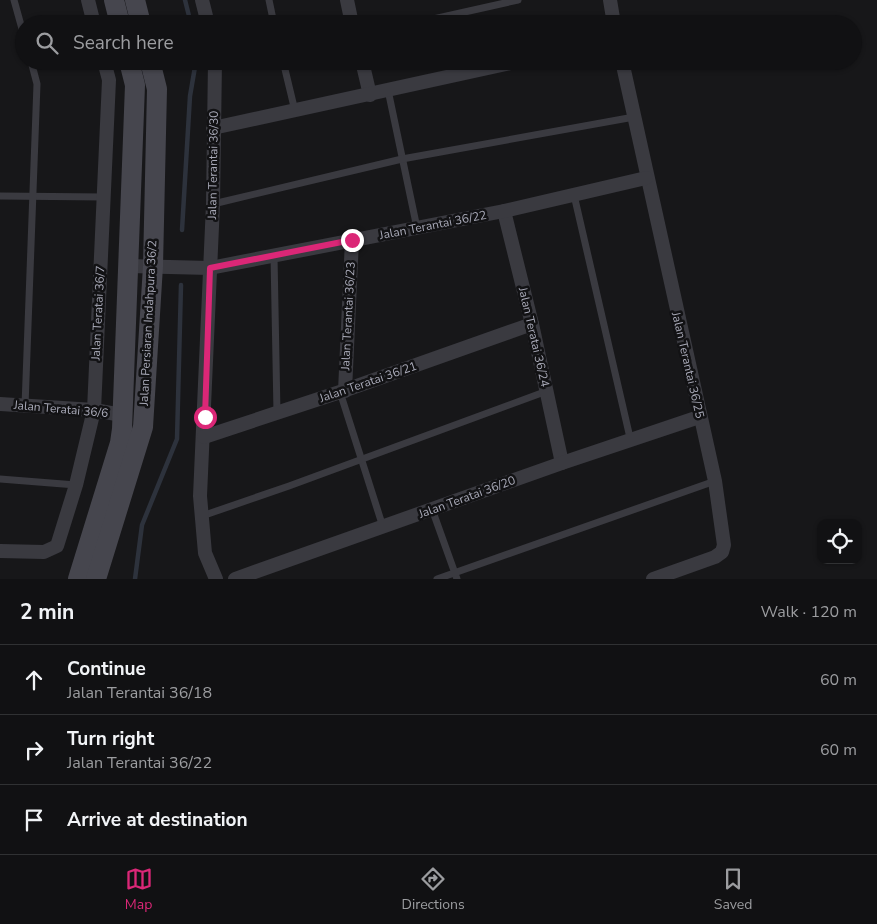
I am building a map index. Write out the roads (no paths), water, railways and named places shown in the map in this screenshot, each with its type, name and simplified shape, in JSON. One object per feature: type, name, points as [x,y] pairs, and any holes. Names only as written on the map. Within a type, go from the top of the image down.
[{"type":"street","points":[[88,0],[92,15]]},
{"type":"street","points":[[114,0],[118,15]]},
{"type":"street","points":[[135,0],[138,15]]},
{"type":"street","points":[[202,0],[206,15]]},
{"type":"street","points":[[347,0],[350,15]]},
{"type":"street","points":[[610,0],[612,15]]},
{"type":"street","name":"Jalan Teratai 36/7","points":[[0,551],[44,552],[57,546],[61,539],[76,485],[94,410],[109,80],[106,70]]},
{"type":"street","name":"Jalan Persiaran Indahpura 36/2","points":[[78,579],[120,443],[129,266],[135,85],[131,70]]},
{"type":"street","name":"Jalan Persiaran Indahpura 36/2","points":[[96,579],[141,434],[152,266],[157,89],[152,70]]},
{"type":"street","name":"Jalan Terantai 36/30","points":[[215,70],[213,204],[201,516],[205,553],[216,579]]},
{"type":"street","points":[[364,70],[370,94]]},
{"type":"street","points":[[213,128],[479,70]]},
{"type":"street","name":"Jalan Terantai 36/25","points":[[624,70],[646,178],[715,481],[724,545],[722,552],[715,557],[653,579]]},
{"type":"street","name":"Jalan Terantai 36/22","points":[[129,266],[210,268],[504,211],[646,178]]},
{"type":"street","name":"Jalan Teratai 36/24","points":[[504,211],[532,324],[562,463]]},
{"type":"street","name":"Jalan Terantai 36/23","points":[[342,391],[352,240]]},
{"type":"street","name":"Jalan Teratai 36/21","points":[[204,437],[532,324]]},
{"type":"street","name":"Jalan Teratai 36/6","points":[[0,404],[94,410],[122,415]]},
{"type":"street","name":"Jalan Teratai 36/20","points":[[235,579],[562,463],[630,442],[700,417]]},
{"type":"lane","points":[[14,0],[18,15]]},
{"type":"lane","points":[[269,0],[272,15]]},
{"type":"lane","points":[[451,15],[518,0]]},
{"type":"lane","points":[[25,406],[37,84],[33,70]]},
{"type":"lane","points":[[285,70],[295,111]]},
{"type":"lane","points":[[388,90],[417,228]]},
{"type":"lane","points":[[213,204],[402,158],[634,117]]},
{"type":"lane","points":[[574,194],[630,442]]},
{"type":"lane","points":[[0,196],[34,198],[104,197]]},
{"type":"lane","points":[[274,256],[277,413]]},
{"type":"lane","points":[[342,391],[383,527]]},
{"type":"lane","points":[[201,516],[289,486],[547,391]]},
{"type":"lane","points":[[0,479],[76,485]]},
{"type":"lane","points":[[437,579],[456,576],[715,481]]},
{"type":"lane","points":[[432,509],[456,576]]},
{"type":"waterway","points":[[185,0],[189,15]]},
{"type":"waterway","points":[[182,230],[190,96],[194,70]]},
{"type":"waterway","points":[[135,579],[142,525],[177,439],[181,285]]}]
